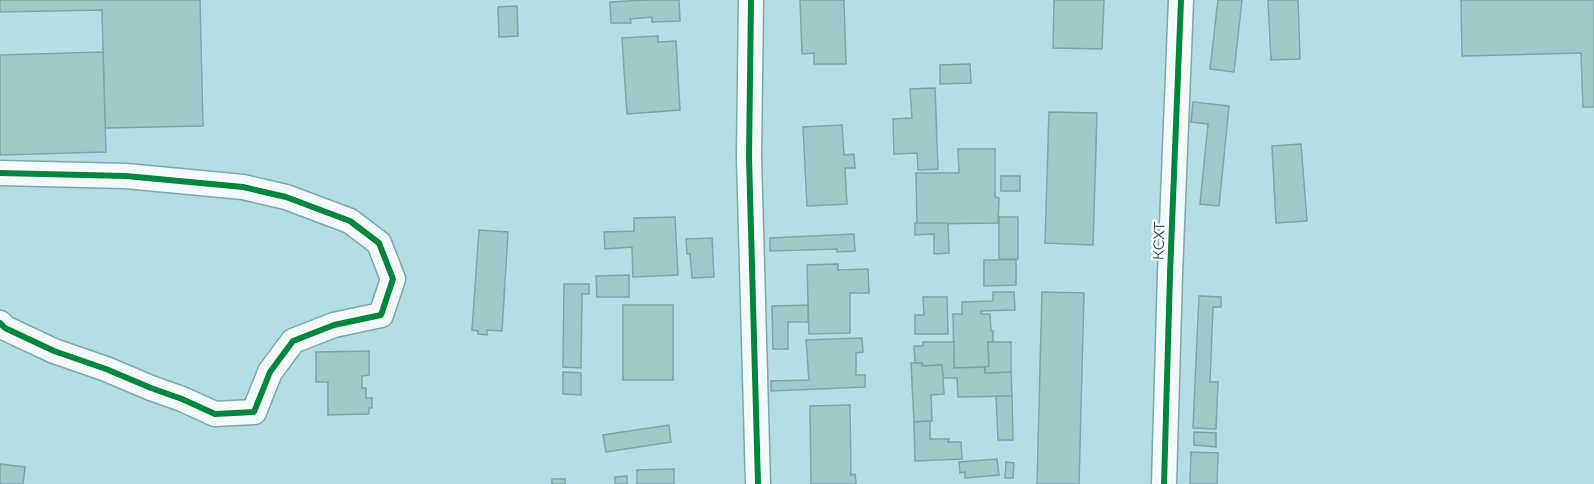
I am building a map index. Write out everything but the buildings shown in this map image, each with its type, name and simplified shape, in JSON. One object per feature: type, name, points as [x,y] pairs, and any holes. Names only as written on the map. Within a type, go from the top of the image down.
[{"type":"street","points":[[751,0],[749,157],[758,484]]},
{"type":"street","name":"КСХТ","points":[[1164,484],[1181,0]]},
{"type":"street","points":[[0,172],[126,176],[243,187],[286,197],[350,221],[379,243],[393,279],[381,315],[334,325],[293,341],[270,372],[254,412],[215,414],[106,369],[54,351],[5,328],[0,323]]},
{"type":"cycle path","points":[[751,0],[749,157],[758,484]]},
{"type":"cycle path","points":[[1164,484],[1181,0]]},
{"type":"cycle path","points":[[0,173],[126,176],[243,187],[286,197],[350,221],[379,243],[393,279],[381,315],[334,325],[293,341],[270,372],[254,412],[215,414],[106,369],[54,351],[5,328],[0,323]]}]
